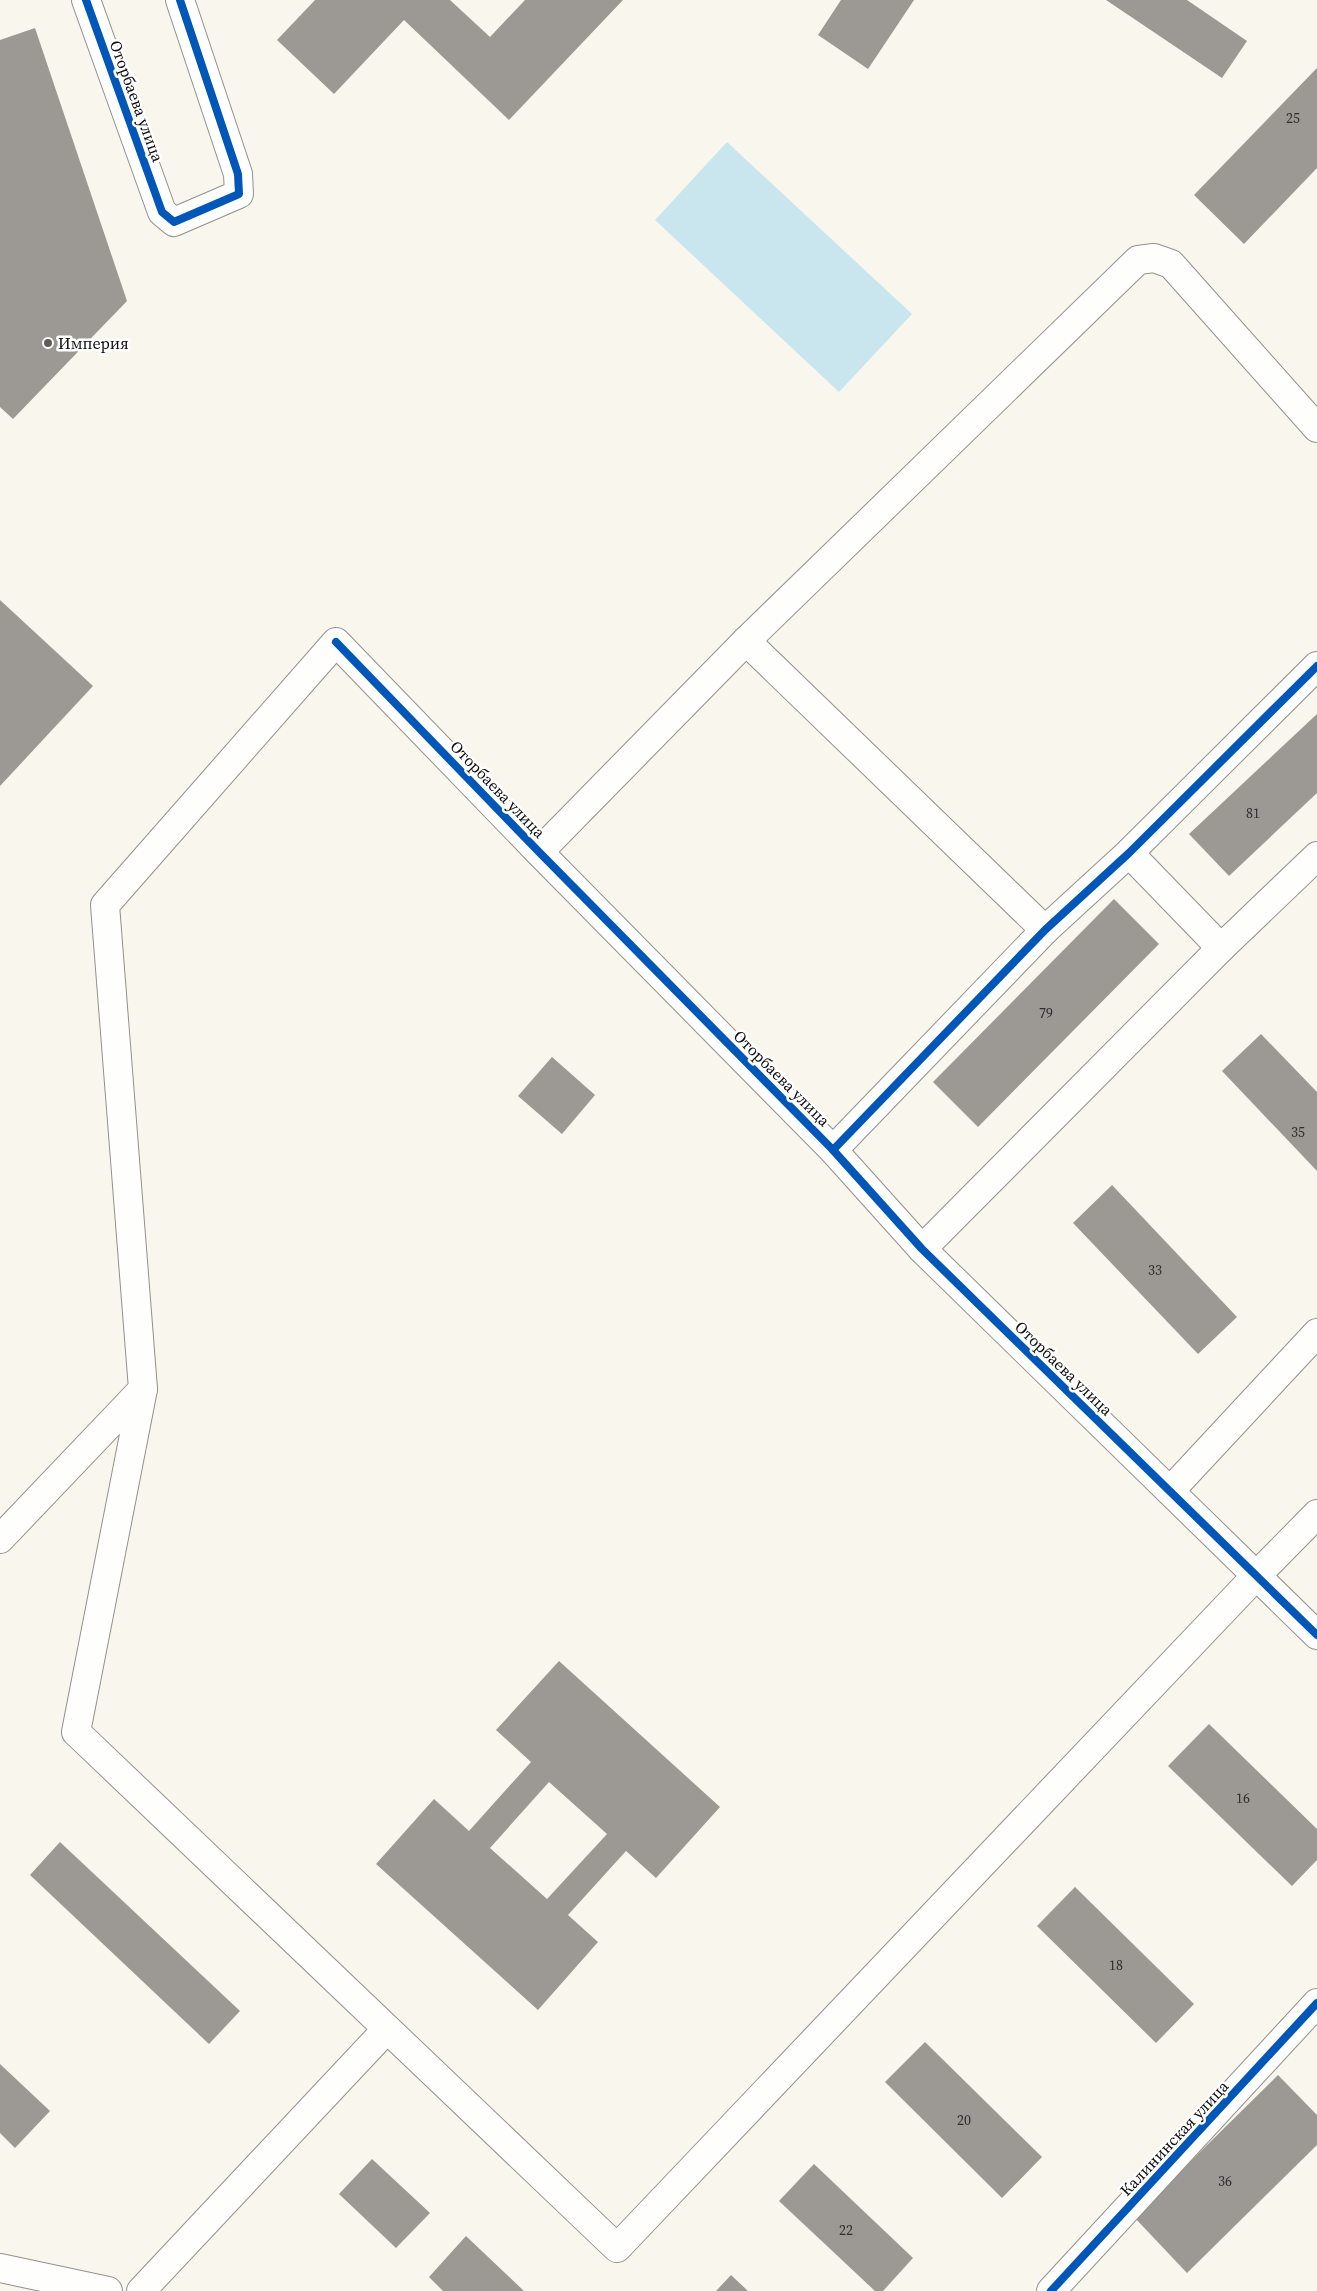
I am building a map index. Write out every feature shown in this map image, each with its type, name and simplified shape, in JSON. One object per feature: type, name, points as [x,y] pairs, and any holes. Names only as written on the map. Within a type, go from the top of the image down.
[{"type":"street","name":"Оторбаева улица","points":[[86,0],[162,212],[174,222],[239,194],[238,174],[180,0]]},
{"type":"street","points":[[539,852],[746,641],[1138,260],[1154,258],[1171,264],[1317,428]]},
{"type":"street","points":[[746,641],[1045,930]]},
{"type":"street","name":"Оторбаева улица","points":[[143,1389],[105,905],[336,642],[539,852],[833,1150],[922,1248],[1317,1635]]},
{"type":"street","points":[[833,1150],[1045,930],[1129,852],[1317,666]]},
{"type":"street","points":[[1129,852],[1221,948]]},
{"type":"street","points":[[922,1248],[1221,948],[1317,856]]},
{"type":"street","points":[[1170,1491],[1317,1333]]},
{"type":"street","points":[[0,1539],[143,1389]]},
{"type":"street","points":[[143,1389],[76,1732],[617,2248],[1317,1514]]},
{"type":"street","name":"Калининская улица","points":[[1051,2291],[1317,2003]]},
{"type":"street","points":[[141,2291],[387,2029]]},
{"type":"street","points":[[0,2268],[108,2291]]},
{"type":"water","points":[[727,142],[912,314],[839,392],[655,220]]},
{"type":"building","points":[[315,0],[450,0],[490,37],[525,0],[623,0],[509,120],[404,20],[334,94],[277,40]]},
{"type":"building","points":[[841,0],[914,0],[868,69],[818,35]]},
{"type":"building","points":[[1106,0],[1187,0],[1247,41],[1222,78]]},
{"type":"building","points":[[35,28],[127,301],[13,419],[0,407],[0,40]]},
{"type":"building","points":[[1317,68],[1317,168],[1244,244],[1194,195]]},
{"type":"building","points":[[0,600],[93,686],[0,786]]},
{"type":"building","points":[[1317,714],[1317,793],[1229,876],[1189,834]]},
{"type":"building","points":[[1114,899],[1159,944],[978,1127],[933,1082]]},
{"type":"building","points":[[1261,1034],[1317,1092],[1317,1171],[1222,1071]]},
{"type":"building","points":[[552,1057],[595,1095],[562,1134],[518,1096]]},
{"type":"building","points":[[1112,1185],[1237,1317],[1198,1354],[1073,1223]]},
{"type":"building","points":[[559,1661],[720,1807],[656,1878],[626,1851],[568,1915],[598,1942],[538,2010],[376,1864],[434,1799],[469,1831],[531,1762],[496,1730]],"holes":[[[549,1782],[607,1834],[547,1899],[490,1848]]]},
{"type":"building","points":[[1209,1724],[1317,1829],[1317,1860],[1292,1886],[1168,1766]]},
{"type":"building","points":[[60,1842],[240,2011],[209,2044],[30,1875]]},
{"type":"building","points":[[1075,1887],[1194,2004],[1156,2043],[1037,1926]]},
{"type":"building","points":[[925,2042],[1042,2157],[1002,2198],[885,2082]]},
{"type":"building","points":[[0,2064],[50,2111],[15,2148],[0,2133]]},
{"type":"building","points":[[1278,2075],[1317,2115],[1317,2145],[1187,2273],[1134,2217]]},
{"type":"building","points":[[372,2159],[430,2213],[396,2248],[339,2194]]},
{"type":"building","points":[[814,2164],[913,2258],[883,2291],[875,2291],[779,2201]]},
{"type":"building","points":[[466,2236],[524,2291],[443,2291],[429,2277]]},
{"type":"building","points":[[731,2275],[748,2291],[716,2291]]},
{"type":"cycle path","points":[[86,0],[162,212],[174,222],[239,194],[238,174],[180,0]]},
{"type":"cycle path","points":[[336,642],[539,852],[833,1150],[922,1249],[1317,1635]]},
{"type":"cycle path","points":[[833,1150],[1045,930],[1129,853],[1317,666]]},
{"type":"cycle path","points":[[1051,2291],[1317,2003]]},
{"type":"place","name":"Империя","points":[[48,343]]}]
